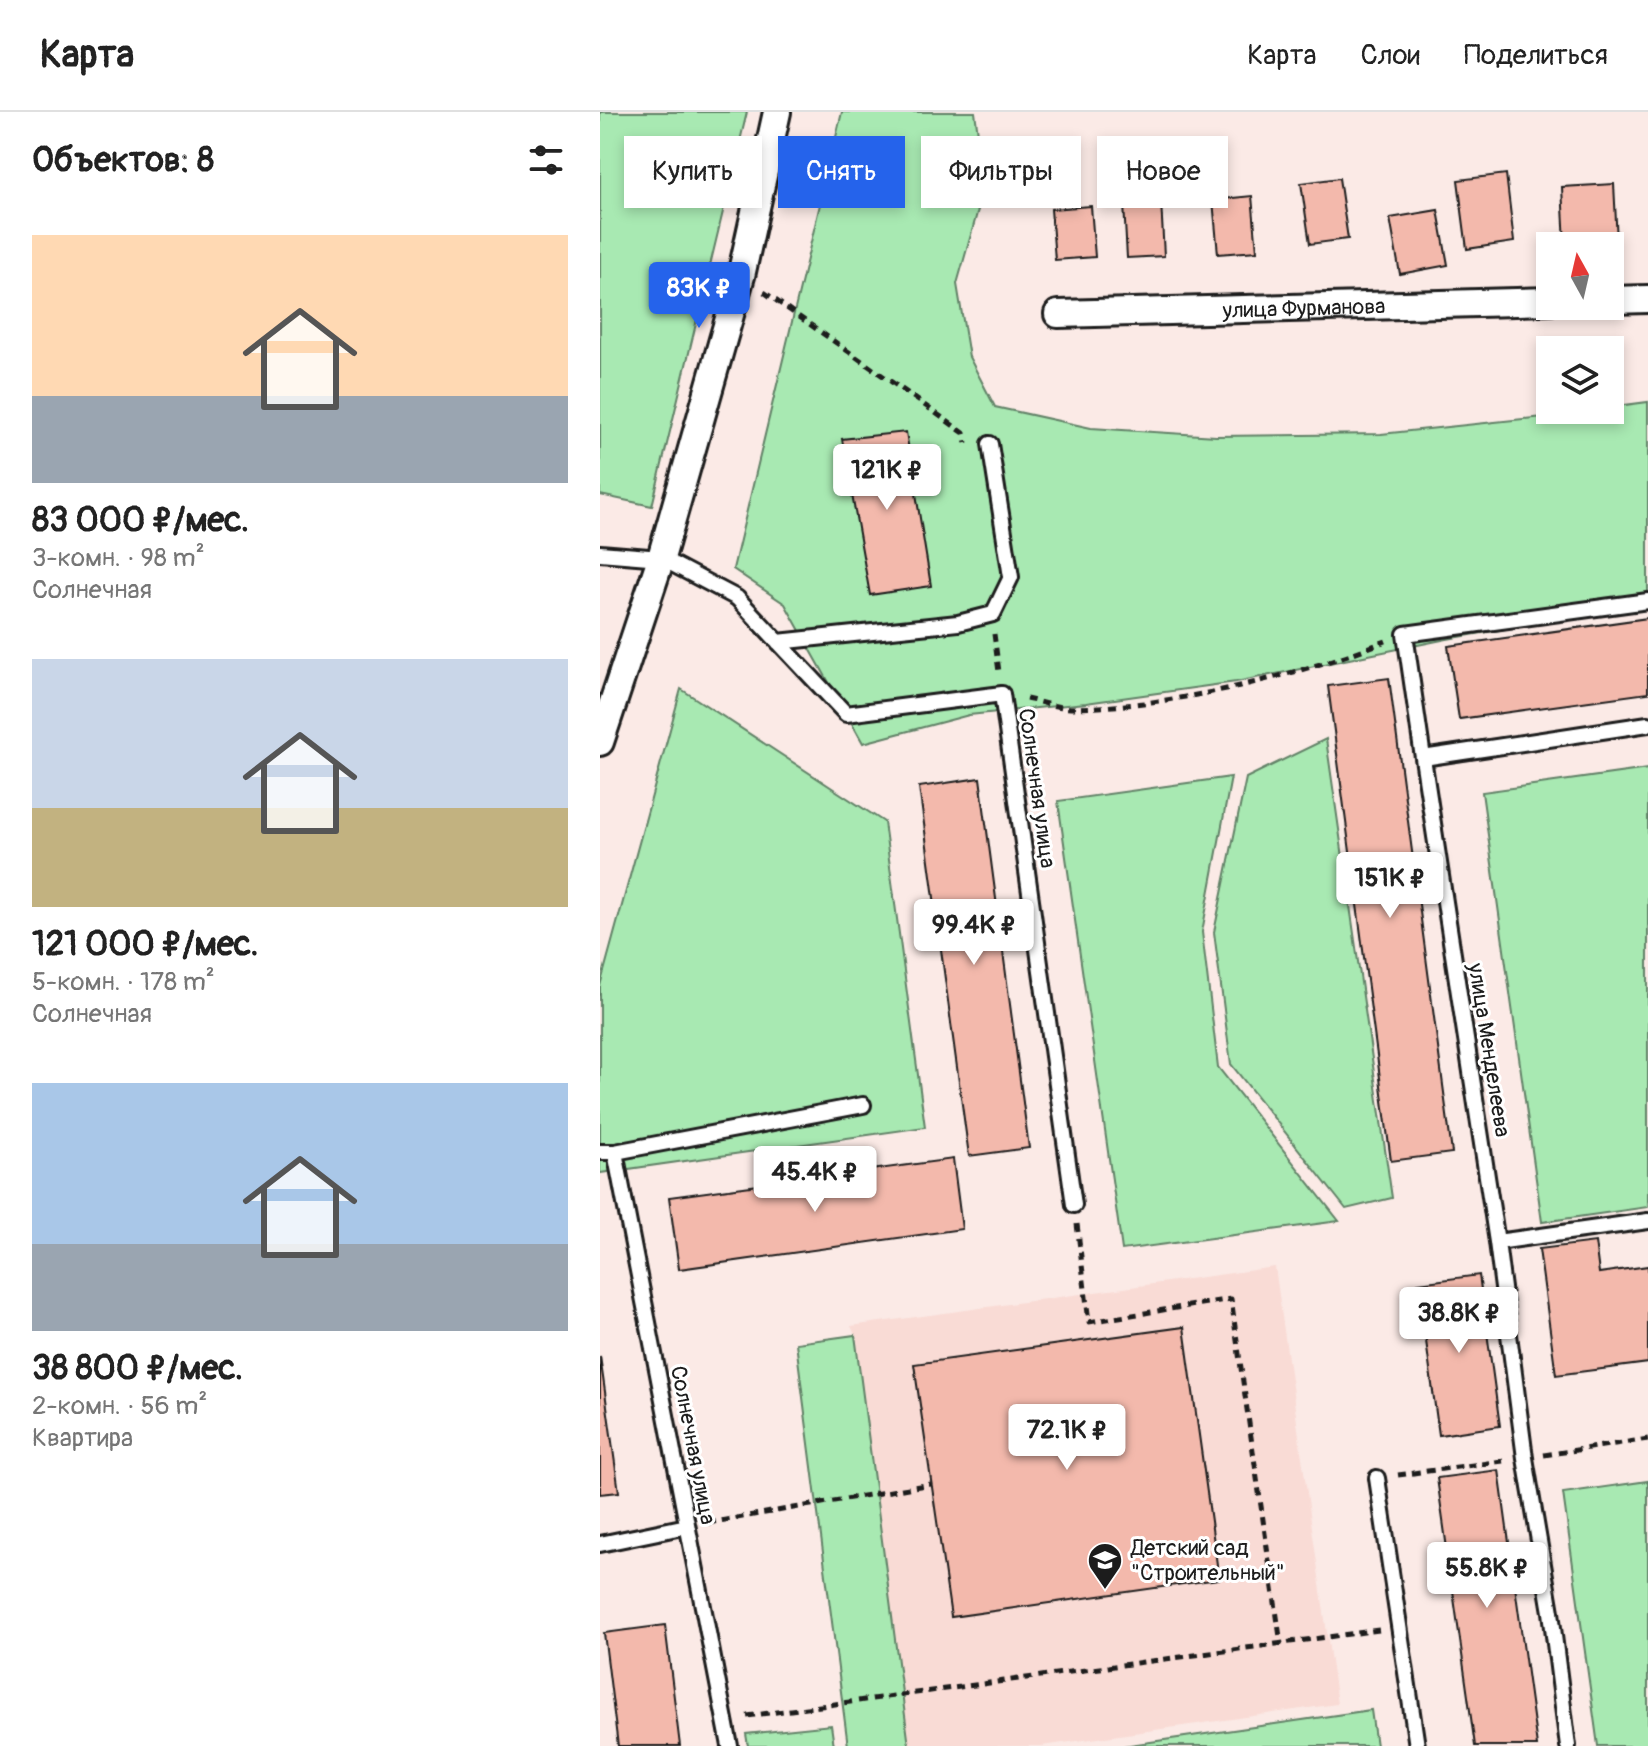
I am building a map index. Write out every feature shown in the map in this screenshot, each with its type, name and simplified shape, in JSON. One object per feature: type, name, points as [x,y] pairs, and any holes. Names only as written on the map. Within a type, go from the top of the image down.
[{"type":"street","points":[[600,742],[661,558],[741,276],[777,112]]},
{"type":"street","points":[[1624,300],[1648,299]]},
{"type":"street","name":"улица Фурманова","points":[[1058,314],[1536,301]]},
{"type":"lane","points":[[778,642],[958,623],[993,614],[1011,577],[990,444]]},
{"type":"lane","name":"Солнечная улица","points":[[600,553],[661,558],[737,598],[846,714],[1002,694],[1074,1205]]},
{"type":"lane","points":[[1405,634],[1648,601]]},
{"type":"lane","name":"улица Менделеева","points":[[1405,634],[1497,1242],[1525,1458],[1551,1612],[1568,1746]]},
{"type":"lane","points":[[1423,758],[1648,724]]},
{"type":"lane","name":"Солнечная улица","points":[[730,1746],[608,1152],[863,1105]]},
{"type":"lane","points":[[1497,1242],[1648,1221]]},
{"type":"lane","points":[[1377,1478],[1417,1746]]},
{"type":"lane","points":[[600,1544],[687,1526]]},
{"type":"path","points":[[741,276],[964,433],[967,449]]},
{"type":"path","points":[[993,614],[1002,694],[1071,708],[1182,698],[1256,682],[1405,634]]},
{"type":"path","points":[[1074,1205],[1089,1322],[1231,1299],[1281,1644]]},
{"type":"path","points":[[1377,1478],[1648,1439]]},
{"type":"path","points":[[687,1526],[931,1484]]},
{"type":"path","points":[[726,1718],[1400,1627]]},
{"type":"shaded area","name":"Детский сад \"Строительный\"","points":[[1275,1267],[1337,1704],[1042,1746],[909,1746],[855,1335],[851,1326]]},
{"type":"green space","points":[[600,112],[747,112],[741,136],[624,136],[624,208],[724,208],[652,506],[600,495]]},
{"type":"green space","points":[[842,112],[975,112],[978,136],[921,136],[921,208],[978,208],[957,284],[969,357],[995,407],[1091,428],[1216,436],[1381,434],[1536,418],[1536,424],[1624,424],[1624,405],[1648,402],[1648,607],[1447,639],[1236,682],[1086,703],[969,715],[863,743],[785,604],[733,569],[819,208],[905,208],[905,136],[836,136]]},
{"type":"green space","points":[[681,689],[884,822],[925,1127],[600,1173],[600,986]]},
{"type":"green space","points":[[1326,739],[1392,1198],[1346,1209],[1231,1064],[1214,932],[1246,778]]},
{"type":"green space","points":[[1648,769],[1648,1207],[1542,1222],[1482,792]]},
{"type":"green space","points":[[1231,777],[1202,932],[1218,1067],[1339,1221],[1122,1250],[1058,801]]},
{"type":"green space","points":[[855,1335],[909,1746],[848,1746],[796,1343]]},
{"type":"green space","points":[[1648,1481],[1648,1746],[1598,1746],[1563,1493]]},
{"type":"green space","points":[[1371,1710],[1376,1746],[1123,1746]]},
{"type":"green space","points":[[831,1725],[834,1746],[748,1746],[746,1734]]},
{"type":"building","points":[[1506,174],[1514,242],[1467,249],[1458,180]]},
{"type":"building","points":[[1339,178],[1348,239],[1310,244],[1301,183]]},
{"type":"building","points":[[1614,184],[1617,232],[1564,232],[1562,187]]},
{"type":"building","points":[[1252,196],[1257,251],[1218,254],[1214,208],[1228,208],[1228,198]]},
{"type":"building","points":[[1091,206],[1095,257],[1055,260],[1051,209]]},
{"type":"building","points":[[1124,208],[1161,208],[1164,256],[1127,258]]},
{"type":"building","points":[[1438,210],[1448,265],[1400,274],[1390,218]]},
{"type":"building","points":[[906,432],[931,586],[870,595],[842,439]]},
{"type":"building","points":[[1648,618],[1648,693],[1459,719],[1448,646]]},
{"type":"building","points":[[1389,678],[1452,1153],[1391,1161],[1328,686]]},
{"type":"building","points":[[980,778],[1029,1148],[969,1156],[919,787]]},
{"type":"building","points":[[953,1159],[962,1229],[679,1269],[669,1197]]},
{"type":"building","points":[[1595,1242],[1599,1273],[1648,1266],[1648,1363],[1556,1375],[1539,1249]]},
{"type":"building","points":[[1479,1275],[1500,1426],[1439,1435],[1418,1283]]},
{"type":"building","points":[[1184,1327],[1219,1579],[951,1617],[914,1364]]},
{"type":"building","points":[[600,1356],[619,1492],[600,1494]]},
{"type":"building","points":[[1499,1470],[1537,1746],[1475,1746],[1437,1478]]},
{"type":"building","points":[[665,1625],[680,1746],[618,1746],[604,1633]]},
{"type":"place","name":"Детский сад \"Строительный\"","points":[[1105,1591]]}]
